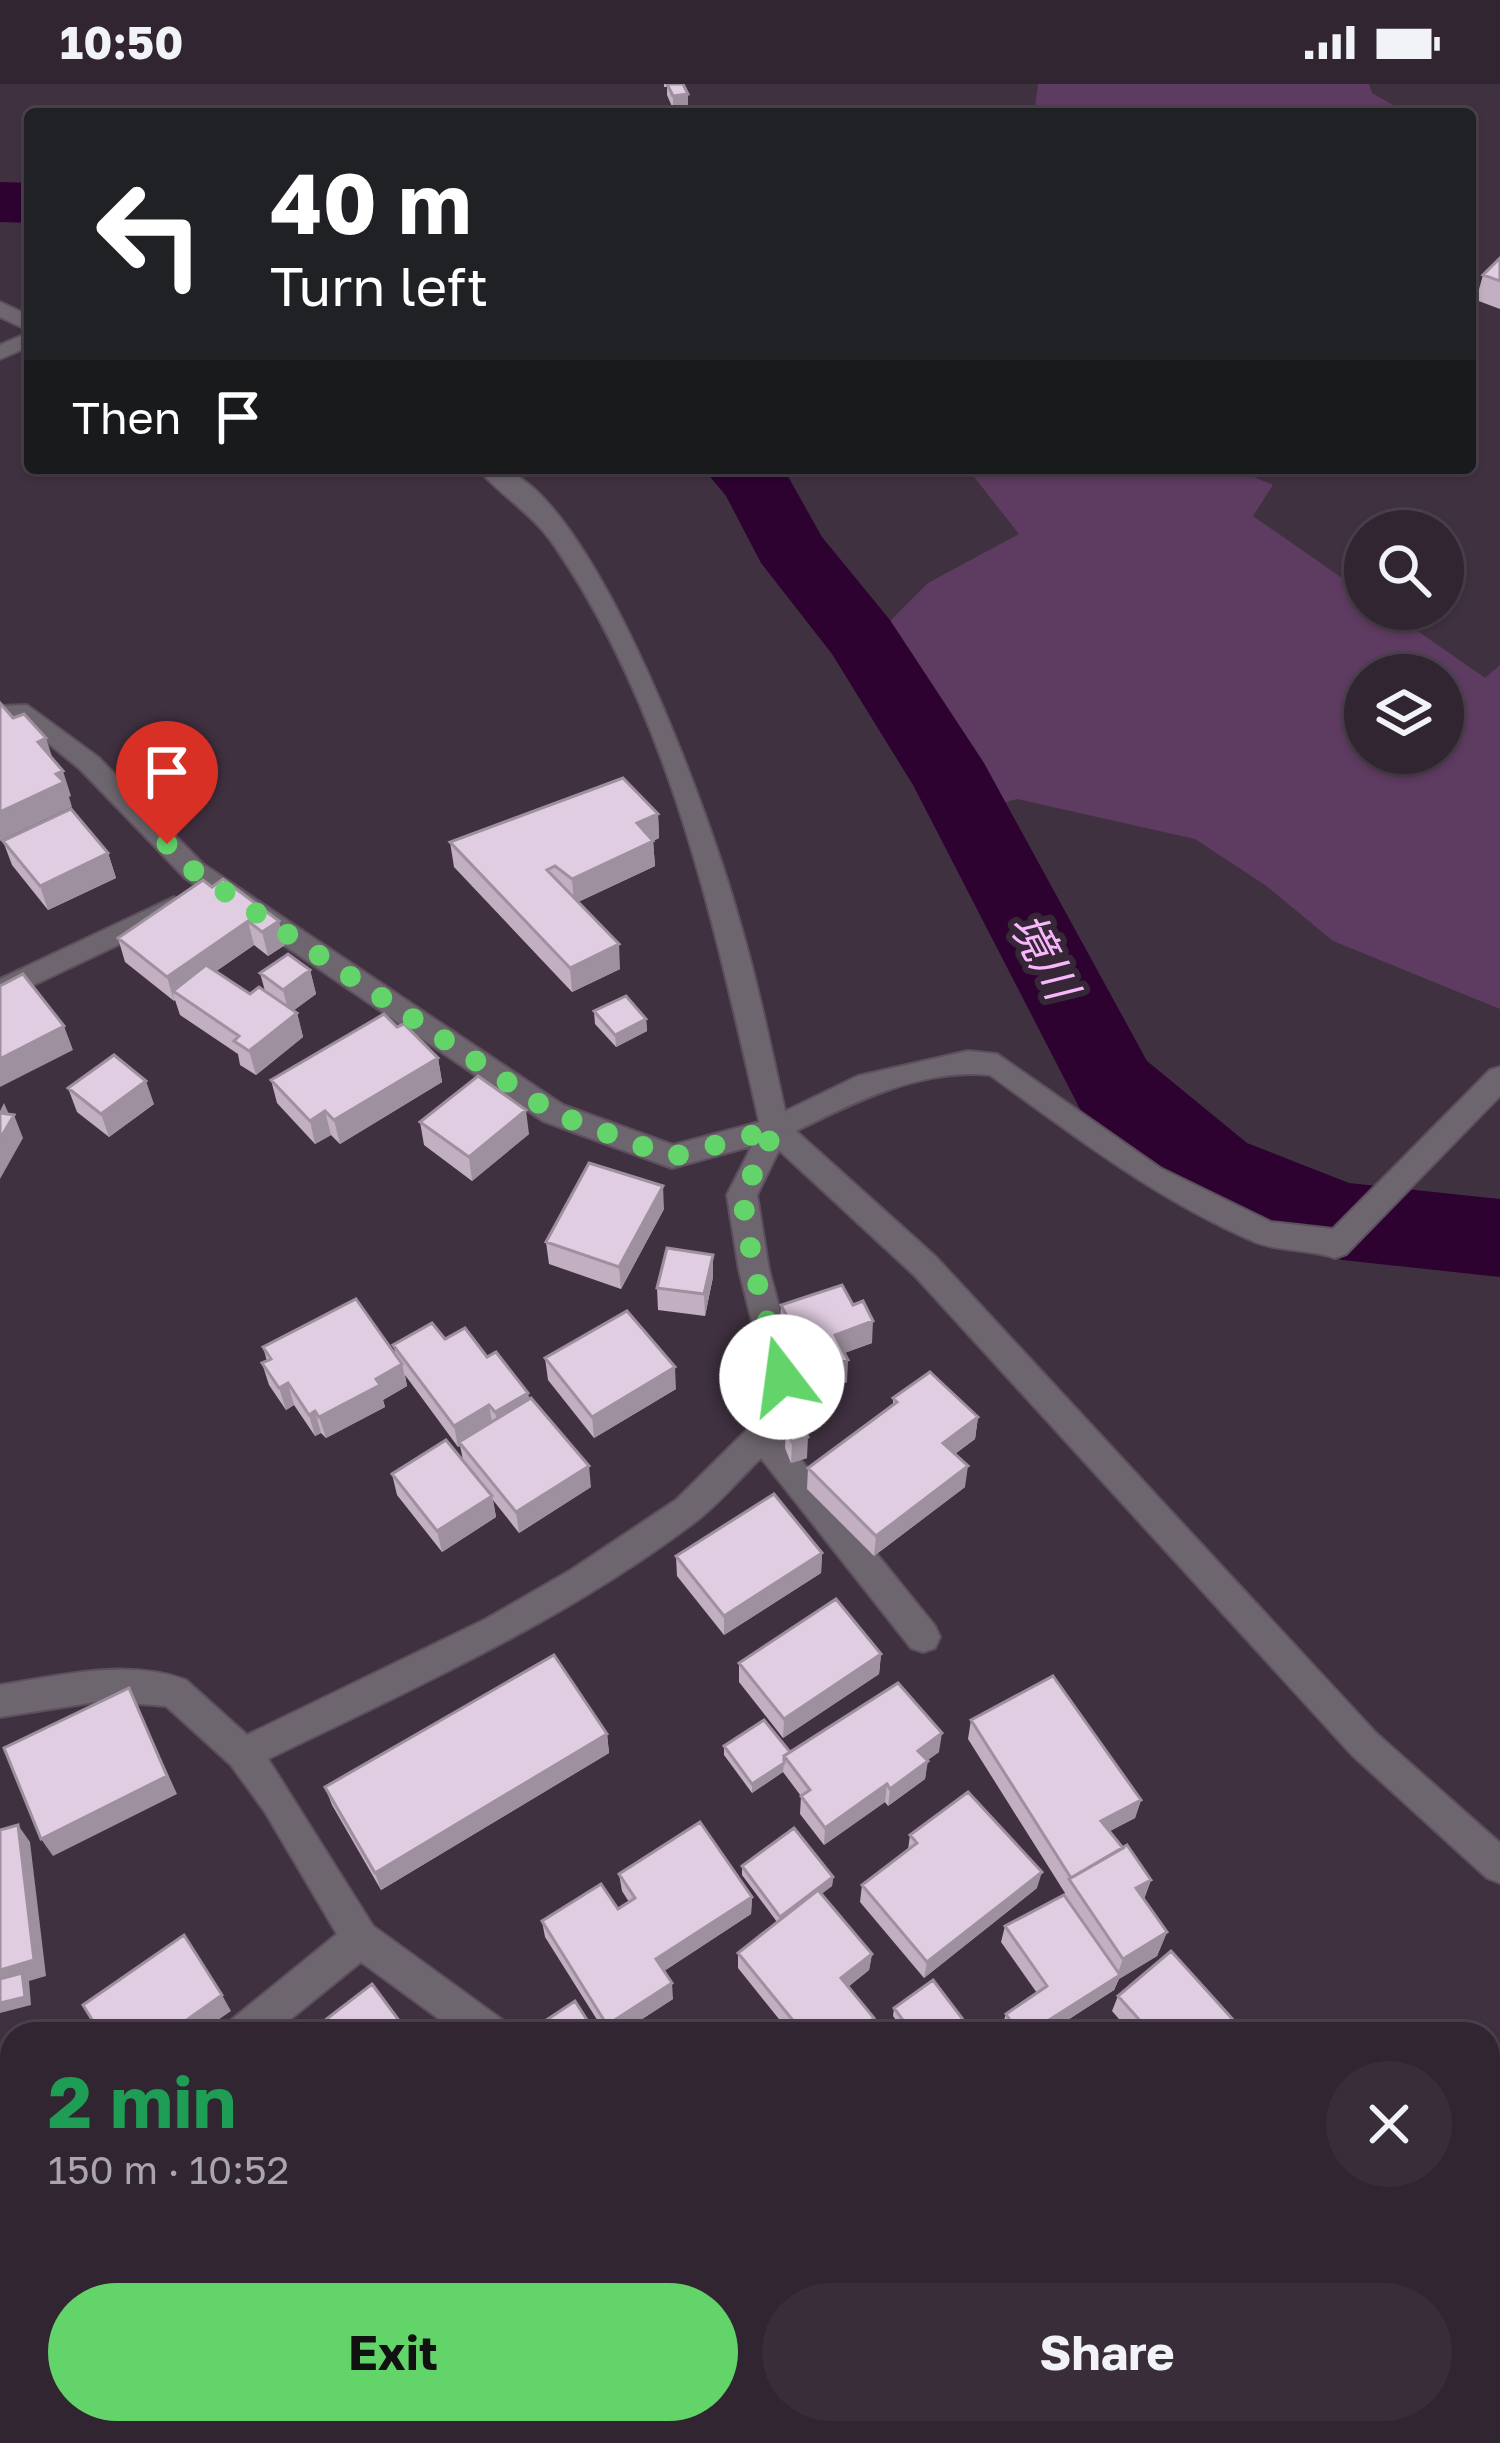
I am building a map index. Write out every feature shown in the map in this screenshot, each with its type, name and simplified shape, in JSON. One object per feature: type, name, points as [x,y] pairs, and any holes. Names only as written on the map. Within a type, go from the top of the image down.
[{"type":"street","points":[[495,474],[532,505],[587,575],[640,684],[717,887],[775,1129],[925,1266],[1364,1744],[1500,1866]]},
{"type":"street","points":[[0,714],[27,713],[89,763],[194,871],[553,1113],[671,1157],[775,1129],[858,1088],[968,1062],[997,1066],[1150,1177],[1268,1234],[1329,1239],[1335,1246],[1500,1078]]},
{"type":"street","points":[[0,991],[217,886]]},
{"type":"street","points":[[243,1754],[497,1630],[583,1580],[688,1510],[762,1436],[782,1377],[754,1270],[742,1196],[775,1129]]},
{"type":"street","points":[[762,1436],[923,1637]]},
{"type":"street","points":[[0,1701],[102,1685],[174,1691],[243,1754],[277,1800],[360,1939],[474,2022]]},
{"type":"street","points":[[258,2022],[360,1939]]},
{"type":"shaded area","points":[[1038,84],[1369,84],[1372,93],[1393,105],[1390,108],[1035,108]]},
{"type":"shaded area","points":[[972,474],[1247,474],[1273,485],[1253,516],[1344,579],[1344,630],[1416,630],[1451,654],[1344,654],[1344,774],[1464,774],[1464,663],[1485,678],[1500,665],[1500,1009],[1333,941],[1265,885],[1195,839],[1017,799],[980,810],[906,699],[881,630],[928,583],[1019,534]]},
{"type":"building","points":[[667,84],[683,84],[688,94],[673,96]]},
{"type":"building","points":[[1500,258],[1500,281],[1483,275]]},
{"type":"building","points":[[0,703],[13,718],[24,714],[46,738],[38,742],[63,771],[56,774],[64,782],[0,812]]},
{"type":"building","points":[[623,778],[658,814],[637,823],[653,841],[572,879],[555,866],[547,870],[619,944],[570,968],[450,842]]},
{"type":"building","points":[[71,809],[108,853],[40,886],[3,841]]},
{"type":"building","points":[[223,879],[279,921],[262,932],[248,921],[167,977],[118,938],[203,880],[212,887]]},
{"type":"building","points":[[288,954],[310,970],[283,990],[260,973]]},
{"type":"building","points":[[206,965],[250,994],[259,987],[297,1013],[249,1051],[234,1041],[239,1036],[173,991]]},
{"type":"building","points":[[23,974],[64,1026],[0,1059],[0,986]]},
{"type":"building","points":[[626,996],[646,1019],[615,1035],[594,1011]]},
{"type":"building","points":[[384,1014],[397,1027],[404,1024],[438,1058],[334,1120],[325,1111],[310,1121],[271,1080]]},
{"type":"building","points":[[114,1055],[146,1081],[101,1114],[68,1088]]},
{"type":"building","points":[[478,1076],[526,1110],[469,1157],[420,1122]]},
{"type":"building","points":[[0,1113],[14,1115],[0,1139]]},
{"type":"building","points":[[589,1163],[663,1186],[619,1267],[546,1242]]},
{"type":"building","points":[[667,1248],[713,1255],[704,1294],[657,1288]]},
{"type":"building","points":[[842,1285],[853,1305],[863,1301],[873,1321],[835,1335],[848,1360],[816,1372],[781,1305]]},
{"type":"building","points":[[356,1299],[402,1364],[376,1379],[380,1385],[319,1417],[315,1411],[309,1415],[288,1383],[279,1388],[262,1363],[271,1359],[263,1347]]},
{"type":"building","points":[[627,1311],[675,1367],[592,1417],[545,1358]]},
{"type":"building","points":[[432,1323],[445,1339],[465,1328],[487,1357],[496,1352],[528,1393],[495,1412],[489,1405],[454,1426],[393,1345]]},
{"type":"building","points":[[930,1372],[978,1417],[943,1443],[968,1466],[876,1536],[808,1468]]},
{"type":"building","points":[[531,1398],[589,1466],[516,1512],[459,1442]]},
{"type":"building","points":[[802,1422],[808,1437],[792,1442],[786,1427]]},
{"type":"building","points":[[446,1440],[492,1496],[437,1531],[392,1474]]},
{"type":"building","points":[[774,1494],[822,1553],[724,1616],[676,1556]]},
{"type":"building","points":[[836,1599],[881,1654],[784,1719],[739,1663]]},
{"type":"building","points":[[554,1655],[607,1734],[375,1873],[325,1787]]},
{"type":"building","points":[[1053,1676],[1141,1800],[1101,1821],[1123,1848],[1071,1878],[971,1720]]},
{"type":"building","points":[[898,1683],[942,1733],[918,1751],[928,1761],[825,1828],[801,1796],[810,1790],[784,1756]]},
{"type":"building","points":[[129,1688],[167,1776],[41,1839],[4,1748]]},
{"type":"building","points":[[764,1720],[790,1752],[784,1763],[752,1784],[724,1746]]},
{"type":"building","points":[[968,1792],[1042,1872],[927,1962],[862,1885],[917,1843],[910,1835]]},
{"type":"building","points":[[700,1822],[752,1897],[656,1959],[672,1983],[605,2022],[542,1921],[601,1884],[618,1909],[635,1898],[619,1874]]},
{"type":"building","points":[[18,1825],[34,1960],[0,1970],[0,1830]]},
{"type":"building","points":[[794,1828],[833,1877],[780,1917],[742,1866]]},
{"type":"building","points":[[1127,1845],[1151,1880],[1136,1888],[1167,1932],[1123,1959],[1069,1879]]},
{"type":"building","points":[[818,1890],[872,1954],[841,1978],[874,2018],[869,2022],[794,2022],[738,1953]]},
{"type":"building","points":[[1064,1895],[1120,1975],[1046,2022],[1011,2022],[1006,2014],[1047,1986],[1005,1926]]},
{"type":"building","points":[[184,1935],[222,1995],[184,2022],[94,2022],[83,2005]]},
{"type":"building","points":[[1171,1951],[1235,2022],[1141,2022],[1118,1996]]},
{"type":"building","points":[[22,1973],[25,1997],[0,2003],[0,1979]]},
{"type":"building","points":[[933,1980],[965,2022],[904,2022],[894,2008]]},
{"type":"building","points":[[372,1984],[400,2022],[323,2022]]},
{"type":"building","points":[[575,2001],[588,2022],[544,2022]]},
{"type":"waterway","name":"境川","points":[[0,202],[24,203]]},
{"type":"waterway","name":"境川","points":[[746,474],[759,487],[788,546],[862,638],[954,783],[1114,1086],[1213,1170],[1342,1221],[1500,1238]]},
{"type":"route","points":[[167,844],[194,871],[553,1113],[671,1157],[775,1129],[742,1196],[754,1270],[782,1377]]}]
